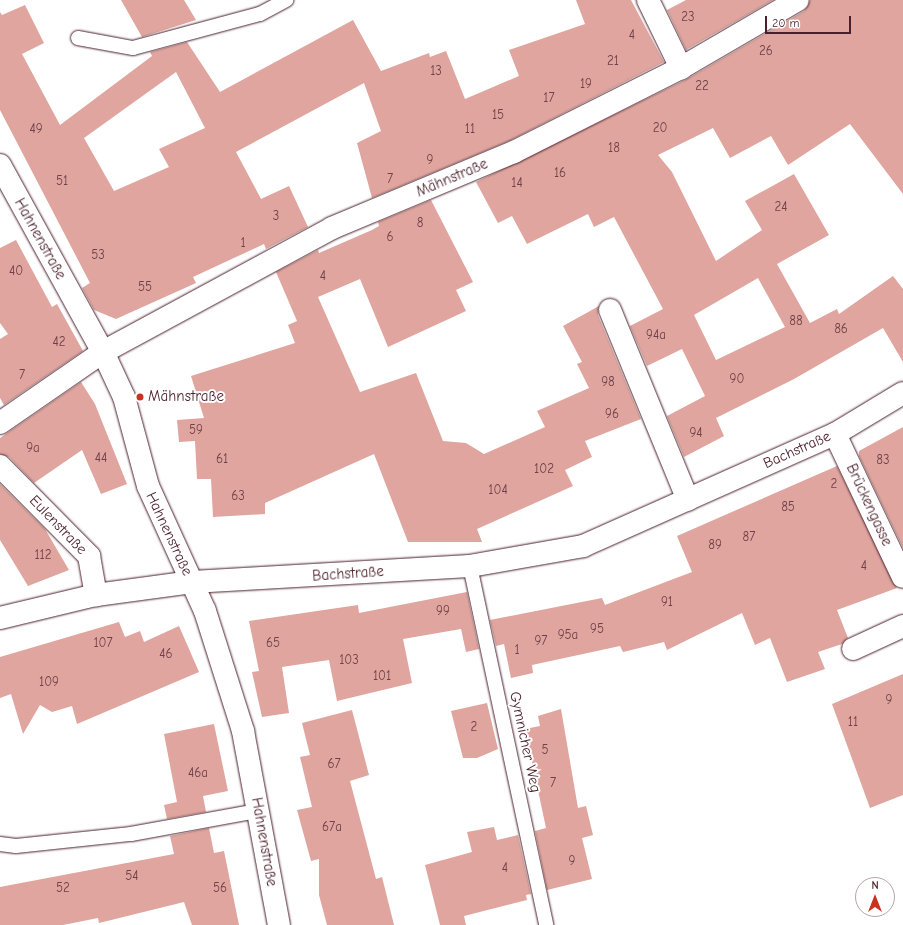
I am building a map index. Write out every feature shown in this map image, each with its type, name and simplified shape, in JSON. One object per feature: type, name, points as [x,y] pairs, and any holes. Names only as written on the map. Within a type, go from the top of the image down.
[{"type":"street","points":[[648,0],[681,68]]},
{"type":"street","name":"Mähnstraße","points":[[103,352],[332,228],[514,152],[681,68],[798,0]]},
{"type":"street","name":"Hahnenstraße","points":[[0,165],[103,352],[124,397],[148,486],[205,610],[243,731],[279,925]]},
{"type":"street","points":[[610,310],[688,500]]},
{"type":"street","points":[[0,423],[103,352]]},
{"type":"street","name":"Bachstraße","points":[[0,618],[96,595],[192,582],[470,566],[583,546],[835,434],[903,393]]},
{"type":"street","name":"Brückengasse","points":[[835,434],[903,577]]},
{"type":"street","name":"Eulenstraße","points":[[0,466],[88,556],[96,595]]},
{"type":"street","points":[[853,649],[903,626]]},
{"type":"lane","points":[[78,38],[133,48],[260,14],[286,0]]},
{"type":"lane","name":"Gymnicher Weg","points":[[470,566],[546,925]]},
{"type":"lane","points":[[0,844],[16,846],[131,834],[258,811]]},
{"type":"building","points":[[121,0],[184,0],[196,20],[142,37]]},
{"type":"building","points":[[576,0],[631,0],[664,62],[509,141],[372,198],[357,143],[381,131],[364,83],[236,152],[261,199],[289,186],[308,227],[266,249],[264,244],[193,277],[196,283],[116,319],[94,310],[82,288],[90,283],[0,110],[0,12],[2,15],[25,5],[44,43],[22,54],[60,125],[152,56],[150,52],[187,42],[220,92],[353,20],[381,71],[429,53],[430,57],[446,51],[465,99],[519,76],[509,50],[585,24]],"holes":[[[176,72],[205,128],[159,149],[169,167],[114,191],[84,138]]]},
{"type":"building","points":[[686,0],[773,0],[686,50],[667,10]]},
{"type":"building","points":[[810,0],[903,0],[903,194],[850,124],[788,165],[771,136],[730,158],[713,128],[658,155],[672,172],[716,261],[762,230],[745,201],[794,174],[829,235],[777,264],[810,323],[837,309],[839,314],[893,276],[903,289],[903,362],[883,328],[794,379],[716,418],[724,436],[684,457],[667,416],[705,396],[682,349],[647,366],[630,326],[663,309],[614,217],[594,227],[588,214],[527,244],[512,216],[498,223],[476,182],[687,79],[804,11]],"holes":[[[758,278],[785,327],[716,360],[694,315]]]},
{"type":"building","points":[[431,200],[473,282],[456,290],[466,311],[388,347],[360,279],[318,297],[360,392],[416,373],[443,441],[466,443],[484,454],[545,427],[537,411],[589,388],[577,364],[582,362],[563,326],[599,306],[598,315],[641,419],[585,441],[592,457],[565,470],[573,486],[477,529],[482,542],[408,542],[374,454],[265,503],[265,514],[213,517],[211,479],[197,479],[195,441],[179,442],[177,420],[204,418],[191,376],[295,343],[288,325],[297,321],[276,272],[318,250],[319,253],[372,230],[379,226],[378,222]]},
{"type":"building","points":[[16,240],[52,307],[57,304],[83,351],[4,405],[0,398],[0,339],[8,334],[0,323],[0,248]]},
{"type":"building","points":[[81,382],[95,404],[127,484],[101,494],[82,450],[34,483],[9,457],[0,454],[0,438]]},
{"type":"building","points":[[903,427],[903,548],[859,456],[859,451]]},
{"type":"building","points":[[837,466],[897,588],[837,610],[848,638],[842,644],[818,652],[825,669],[787,682],[770,638],[755,645],[742,613],[667,650],[664,642],[623,652],[620,646],[532,665],[533,673],[511,678],[504,644],[496,646],[490,620],[602,598],[605,605],[692,572],[677,536]]},
{"type":"building","points":[[0,484],[45,529],[69,570],[28,586],[0,540]]},
{"type":"building","points":[[467,592],[479,649],[466,652],[461,629],[403,639],[412,683],[337,701],[329,660],[282,667],[289,713],[262,717],[252,672],[259,671],[249,621],[358,605],[359,613]]},
{"type":"building","points":[[119,622],[125,637],[140,631],[144,642],[179,626],[199,672],[77,724],[72,706],[52,712],[40,705],[23,734],[11,694],[0,698],[0,657]]},
{"type":"building","points":[[903,674],[903,795],[870,808],[832,704]]},
{"type":"building","points":[[487,703],[498,749],[477,758],[463,758],[451,711]]},
{"type":"building","points":[[561,709],[578,808],[586,806],[593,835],[582,838],[592,879],[547,890],[535,831],[546,828],[525,729],[540,726],[538,716]]},
{"type":"building","points":[[352,710],[369,775],[350,781],[376,879],[382,877],[394,925],[327,925],[319,895],[319,859],[311,861],[297,810],[312,807],[300,757],[310,755],[302,723]]},
{"type":"building","points":[[214,724],[228,791],[203,796],[206,812],[167,819],[164,805],[177,802],[164,734]]},
{"type":"building","points":[[494,827],[497,840],[518,835],[531,894],[526,895],[527,900],[464,916],[466,925],[440,925],[425,865],[472,852],[467,832]]},
{"type":"building","points":[[209,828],[214,853],[224,851],[239,925],[192,925],[184,902],[99,923],[98,918],[63,925],[0,925],[0,887],[174,854],[170,836]]},
{"type":"place","name":"Mähnstraße","points":[[140,397]]}]
